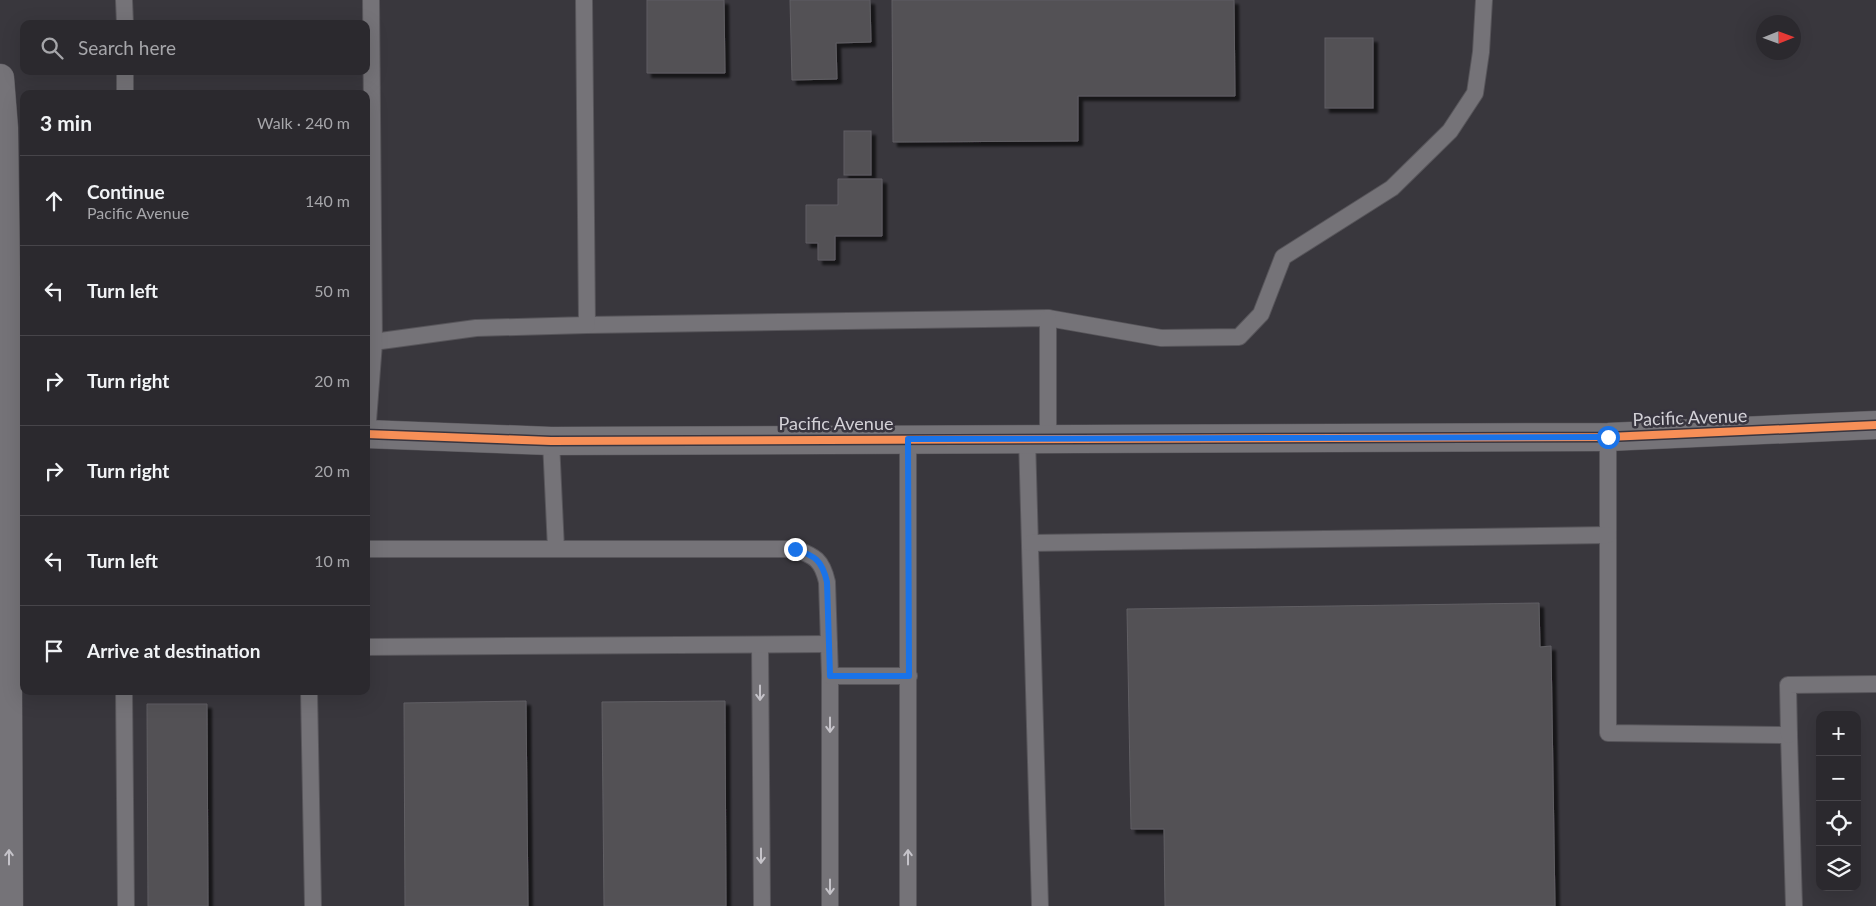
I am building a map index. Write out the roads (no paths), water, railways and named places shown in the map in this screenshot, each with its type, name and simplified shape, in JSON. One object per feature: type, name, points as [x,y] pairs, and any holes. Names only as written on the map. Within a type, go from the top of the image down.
[{"type":"street","points":[[0,78],[4,137],[10,438],[9,906]]},
{"type":"street","name":"Pacific Avenue","points":[[370,434],[551,441],[1608,437],[1876,425]]},
{"type":"lane","points":[[124,0],[124,20]]},
{"type":"lane","points":[[371,0],[370,343],[476,328],[1048,318],[1161,338],[1240,337],[1261,314],[1283,257],[1392,188],[1450,131],[1476,93],[1484,0]]},
{"type":"lane","points":[[584,0],[587,325]]},
{"type":"lane","points":[[125,75],[125,90]]},
{"type":"lane","points":[[1040,906],[1030,543],[1048,318]]},
{"type":"lane","points":[[1608,437],[1608,733],[1789,735]]},
{"type":"lane","points":[[908,439],[908,906]]},
{"type":"lane","points":[[551,441],[556,549]]},
{"type":"lane","points":[[1030,543],[1608,535]]},
{"type":"lane","points":[[370,549],[795,549],[814,555],[824,568],[827,582],[830,676],[830,906]]},
{"type":"lane","points":[[370,647],[829,644]]},
{"type":"lane","points":[[760,645],[762,906]]},
{"type":"lane","points":[[830,676],[909,676]]},
{"type":"lane","points":[[1794,906],[1788,685],[1876,684]]},
{"type":"lane","points":[[124,695],[126,906]]},
{"type":"lane","points":[[309,695],[313,906]]}]
